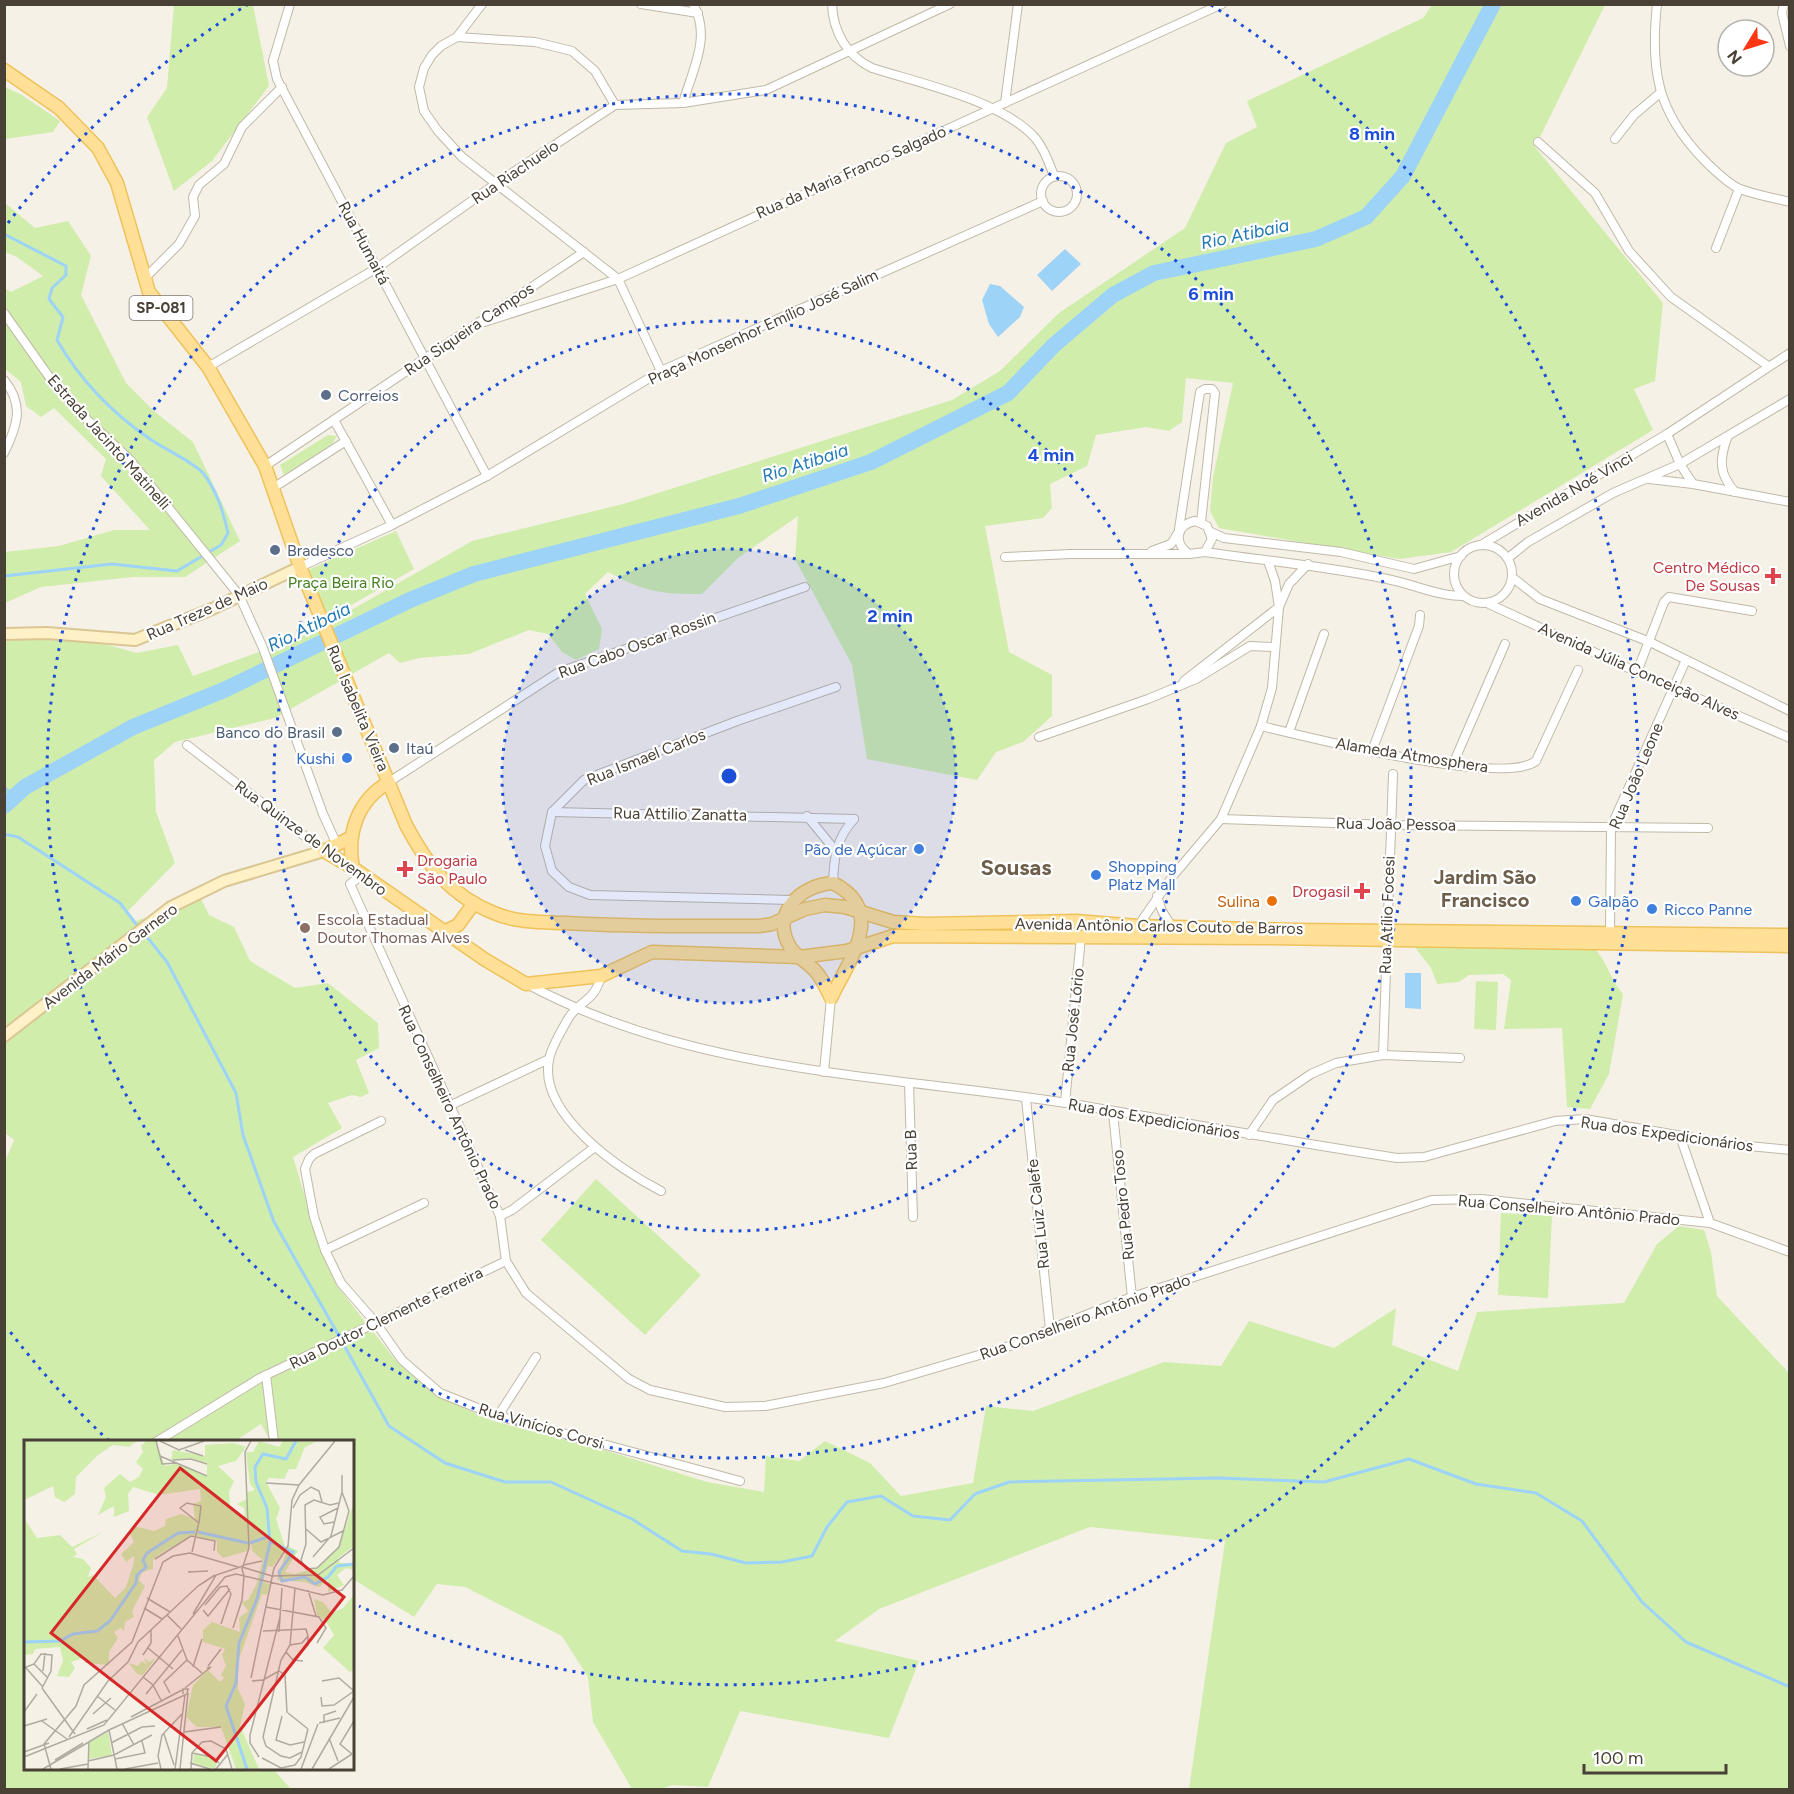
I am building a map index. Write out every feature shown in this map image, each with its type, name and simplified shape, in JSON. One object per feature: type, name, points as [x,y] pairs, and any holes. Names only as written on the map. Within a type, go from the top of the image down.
[{"type":"main road","name":"SP-081","points":[[4,70],[58,108],[98,148],[117,183],[149,292],[208,367],[265,466],[300,567]]},
{"type":"main road","name":"Rua Treze de Maio","points":[[6,634],[47,633],[135,640],[212,609],[300,567]]},
{"type":"main road","name":"Rua Isabelita Vieira","points":[[300,567],[389,782]]},
{"type":"main road","points":[[357,871],[350,838],[367,799],[389,782]]},
{"type":"main road","name":"Avenida Antônio Carlos Couto de Barros","points":[[389,782],[406,825],[430,867],[474,903],[495,914],[523,921],[593,925],[759,926],[805,909],[825,905],[845,908],[893,922],[925,924],[1076,921],[1138,926],[1386,936],[1790,946]]},
{"type":"main road","points":[[324,851],[350,838]]},
{"type":"main road","name":"Rua Quinze de Novembro","points":[[324,851],[526,984]]},
{"type":"main road","name":"Avenida Mário Garnero","points":[[4,1036],[171,907],[225,880],[324,851]]},
{"type":"main road","points":[[833,883],[854,899],[860,913],[862,933],[858,946],[831,998],[818,973],[799,957],[789,945],[785,934],[786,917],[792,900],[809,887],[833,883]]},
{"type":"main road","points":[[444,932],[458,925],[474,903]]},
{"type":"main road","name":"Avenida Antônio Carlos Couto de Barros","points":[[601,976],[652,952],[799,957],[835,954],[893,936],[1790,934]]},
{"type":"main road","points":[[526,984],[601,976]]},
{"type":"street","name":"Rua Humaitá","points":[[290,4],[273,61],[282,87],[487,476]]},
{"type":"street","points":[[482,4],[457,38],[441,46],[424,68],[419,87],[424,111],[438,131],[462,157],[618,279],[661,370]]},
{"type":"street","points":[[641,4],[698,13]]},
{"type":"street","points":[[683,103],[698,57],[702,34],[698,13],[693,4]]},
{"type":"street","points":[[832,4],[833,24],[856,60],[872,68],[995,108],[1035,138],[1043,149],[1054,176]]},
{"type":"street","points":[[457,38],[535,42],[572,51],[595,71],[615,105],[683,103],[766,90],[950,4]]},
{"type":"street","points":[[1005,103],[1018,4]]},
{"type":"street","name":"Rua da Maria Franco Salgado","points":[[475,325],[618,279],[1222,4]]},
{"type":"street","points":[[1657,4],[1653,45],[1660,93],[1684,140],[1710,166],[1739,189],[1790,202]]},
{"type":"street","points":[[1784,4],[1782,13],[1790,46]]},
{"type":"street","points":[[144,279],[179,244],[195,216],[193,197],[199,185],[224,164],[242,127],[282,87]]},
{"type":"street","points":[[1615,139],[1634,115],[1660,93]]},
{"type":"street","name":"Rua Riachuelo","points":[[208,367],[377,268],[496,183],[615,105]]},
{"type":"street","points":[[1538,142],[1595,194],[1629,251],[1671,297],[1768,366]]},
{"type":"street","points":[[1054,176],[1064,176],[1073,182],[1077,199],[1069,209],[1058,212],[1043,201],[1044,184],[1054,176]]},
{"type":"street","points":[[1716,248],[1739,189]]},
{"type":"street","name":"Praça Monsenhor Emílio José Salim","points":[[300,567],[392,525],[487,476],[661,370],[1043,201]]},
{"type":"street","name":"Rua Siqueira Campos","points":[[265,466],[584,252]]},
{"type":"street","name":"Estrada Jacinto Matinelli","points":[[4,313],[50,378],[81,414],[130,460],[239,595],[263,648],[323,814],[337,845]]},
{"type":"street","name":"Avenida Noé Vinci","points":[[1481,545],[1667,434],[1790,353]]},
{"type":"street","points":[[4,380],[16,404],[18,422],[4,453]]},
{"type":"street","points":[[1190,554],[1182,549],[1178,542],[1179,532],[1200,392],[1204,389],[1212,389],[1215,393],[1201,522]]},
{"type":"street","name":"Avenida Noé Vinci","points":[[1508,558],[1528,542],[1604,498],[1680,464],[1790,399]]},
{"type":"street","points":[[334,420],[392,525]]},
{"type":"street","points":[[1667,434],[1680,464],[1693,484]]},
{"type":"street","points":[[1727,438],[1721,469],[1726,482],[1736,494]]},
{"type":"street","points":[[273,488],[346,441]]},
{"type":"street","points":[[1647,479],[1693,484],[1736,494],[1790,502]]},
{"type":"street","points":[[1005,557],[1205,552],[1308,564],[1389,579],[1448,596],[1463,596],[1477,603],[1490,603],[1501,599],[1509,590],[1513,578],[1508,558],[1491,546],[1481,545],[1470,548],[1461,556],[1414,569],[1341,552],[1224,538],[1211,532],[1201,522],[1188,522],[1165,547],[1138,553]]},
{"type":"street","points":[[1205,552],[1210,546],[1211,532]]},
{"type":"street","points":[[1461,556],[1454,576],[1463,596]]},
{"type":"street","points":[[1138,926],[1157,896],[1221,819],[1261,726],[1272,688],[1279,607],[1275,581],[1268,561]]},
{"type":"street","points":[[1039,736],[1148,699],[1183,682],[1279,607],[1289,584],[1308,564]]},
{"type":"street","name":"Avenida Júlia Conceição Alves","points":[[1513,578],[1540,598],[1650,642],[1790,711]]},
{"type":"street","name":"Rua Cabo Oscar Rossin","points":[[389,782],[559,672],[805,587]]},
{"type":"street","points":[[1637,672],[1664,602],[1674,597],[1752,611]]},
{"type":"street","name":"Avenida Júlia Conceição Alves","points":[[1490,603],[1637,672],[1790,738]]},
{"type":"street","points":[[1372,751],[1419,626],[1420,615]]},
{"type":"street","points":[[1289,732],[1324,634]]},
{"type":"street","points":[[1453,764],[1505,644]]},
{"type":"street","points":[[1183,682],[1196,679],[1250,646],[1275,647]]},
{"type":"street","name":"Rua João Leone","points":[[1611,934],[1611,827],[1686,660]]},
{"type":"street","name":"Alameda Atmosphera","points":[[1261,726],[1372,751],[1453,764],[1495,768],[1529,767],[1536,761],[1578,670]]},
{"type":"street","name":"Rua Ismael Carlos","points":[[552,812],[584,780],[737,721],[836,687]]},
{"type":"street","name":"Rua Quinze de Novembro","points":[[187,745],[324,851]]},
{"type":"street","name":"Rua Atílio Focesi","points":[[1383,1055],[1393,774]]},
{"type":"street","points":[[552,812],[545,846],[552,871],[569,887],[590,895],[792,900]]},
{"type":"street","name":"Rua Attilio Zanatta","points":[[552,812],[807,816],[854,819],[843,831],[835,850]]},
{"type":"street","points":[[807,816],[835,850],[833,883]]},
{"type":"street","name":"Rua João Pessoa","points":[[1221,819],[1391,825],[1708,828]]},
{"type":"street","name":"Rua Conselheiro Antônio Prado","points":[[357,871],[350,884],[500,1216],[506,1261],[526,1293],[629,1378],[650,1390],[725,1407],[772,1406],[884,1383],[1023,1342],[1050,1329],[1132,1298],[1432,1200],[1481,1199],[1710,1222],[1790,1251]]},
{"type":"street","points":[[1157,896],[1162,911],[1172,927]]},
{"type":"street","name":"Rua José Lório","points":[[1065,1103],[1082,937]]},
{"type":"street","points":[[601,976],[593,994],[570,1016],[549,1059],[551,1092],[562,1112],[595,1147],[636,1179],[661,1191]]},
{"type":"street","name":"Rua dos Expedicionários","points":[[526,984],[579,1008],[702,1049],[824,1072],[1026,1100],[1065,1103],[1249,1136],[1397,1158],[1424,1157],[1555,1121],[1585,1119],[1680,1136],[1790,1150]]},
{"type":"street","points":[[824,1072],[831,998]]},
{"type":"street","points":[[1249,1136],[1273,1100],[1293,1084],[1336,1063],[1383,1055],[1460,1058]]},
{"type":"street","points":[[449,1106],[549,1059]]},
{"type":"street","name":"Rua B","points":[[909,1083],[913,1217]]},
{"type":"street","name":"Rua Luiz Calefe","points":[[1026,1100],[1050,1329]]},
{"type":"street","name":"Rua Pedro Toso","points":[[1113,1113],[1132,1298]]},
{"type":"street","name":"Rua Vinícios Corsi","points":[[381,1121],[309,1159],[305,1169],[314,1217],[325,1250],[341,1283],[376,1323],[402,1360],[440,1393],[498,1416],[740,1481]]},
{"type":"street","points":[[1680,1136],[1710,1222]]},
{"type":"street","points":[[500,1216],[512,1210],[595,1147]]},
{"type":"street","points":[[325,1250],[424,1203]]},
{"type":"street","name":"Rua Doutor Clemente Ferreira","points":[[159,1440],[266,1375],[506,1261]]},
{"type":"street","points":[[498,1416],[536,1358]]},
{"type":"street","points":[[266,1375],[274,1440]]},
{"type":"green space","points":[[174,5],[253,5],[269,86],[212,161],[174,191],[147,117],[167,88]]},
{"type":"green space","points":[[1432,5],[1605,5],[1535,147],[1663,303],[1655,381],[1634,389],[1653,430],[1451,552],[1399,559],[1219,528],[1210,511],[1213,477],[1233,383],[1186,378],[1182,422],[1169,431],[1146,427],[1096,435],[1087,466],[1050,484],[1052,508],[1043,518],[985,526],[1009,652],[1052,675],[1052,716],[1023,742],[996,752],[977,780],[867,759],[852,665],[795,559],[798,516],[738,558],[702,594],[643,588],[608,572],[585,594],[602,629],[599,649],[576,660],[562,652],[548,634],[529,630],[469,654],[419,658],[400,663],[389,653],[275,718],[175,742],[154,760],[156,812],[175,863],[126,913],[136,921],[201,899],[209,915],[234,927],[250,961],[295,988],[328,983],[378,1023],[379,1048],[356,1060],[369,1093],[361,1097],[352,1095],[328,1103],[342,1128],[293,1157],[319,1243],[337,1286],[397,1362],[436,1395],[490,1420],[604,1450],[707,1482],[764,1492],[766,1456],[799,1461],[825,1441],[870,1463],[901,1496],[973,1483],[986,1406],[1033,1411],[1164,1362],[1221,1366],[1249,1321],[1334,1348],[1396,1308],[1392,1345],[1458,1371],[1477,1312],[1624,1303],[1657,1244],[1679,1226],[1704,1230],[1711,1252],[1717,1296],[1789,1373],[1789,1789],[1189,1789],[1225,1541],[1090,1527],[879,1609],[835,1641],[919,1661],[889,1738],[740,1711],[708,1787],[672,1785],[661,1789],[632,1789],[593,1722],[588,1677],[562,1636],[465,1587],[437,1584],[414,1617],[354,1580],[354,1440],[269,1440],[261,1424],[237,1440],[24,1440],[24,1770],[274,1770],[291,1789],[5,1789],[4,1164],[14,1140],[5,1133],[5,641],[44,637],[101,643],[137,653],[178,645],[193,676],[311,633],[472,541],[623,504],[952,400],[1000,371],[1059,313],[1185,228],[1226,143],[1257,127],[1247,101],[1423,18]]},
{"type":"green space","points":[[5,87],[22,95],[60,121],[53,132],[5,139]]},
{"type":"green space","points":[[5,203],[35,228],[68,221],[91,256],[81,295],[126,383],[155,412],[193,442],[240,541],[185,577],[133,577],[41,587],[5,603],[5,552],[59,546],[114,530],[150,530],[101,476],[106,459],[54,408],[41,417],[26,406],[21,382],[5,369],[4,288],[11,292],[43,276],[17,257],[5,252]]},
{"type":"green space","points":[[328,435],[337,436],[332,444],[284,475],[280,465]]},
{"type":"green space","name":"Praça Beira Rio","points":[[396,531],[414,569],[327,619],[306,571]]},
{"type":"green space","points":[[1413,945],[1595,949],[1623,994],[1609,1074],[1590,1109],[1567,1107],[1562,1028],[1504,1029],[1511,980],[1503,974],[1469,975],[1459,982],[1437,984],[1431,968]]},
{"type":"green space","points":[[1476,981],[1498,982],[1496,1030],[1474,1029]]},
{"type":"green space","points":[[596,1179],[701,1275],[645,1335],[541,1240]]},
{"type":"green space","points":[[1501,1213],[1552,1216],[1548,1298],[1498,1295]]},
{"type":"water","points":[[1065,249],[1081,264],[1052,291],[1037,275]]},
{"type":"water","points":[[990,284],[1000,286],[1024,307],[1020,317],[998,337],[989,324],[982,300]]},
{"type":"water","points":[[1405,973],[1421,973],[1421,1009],[1405,1008]]},
{"type":"waterway","name":"Rio Atibaia","points":[[4,806],[25,787],[133,727],[224,690],[410,600],[474,574],[739,506],[871,462],[1008,393],[1054,345],[1113,295],[1154,273],[1316,239],[1366,217],[1403,176],[1493,4]]},
{"type":"waterway","points":[[4,234],[66,266],[66,275],[52,288],[49,299],[63,317],[57,340],[66,355],[110,407],[150,439],[204,474],[219,502],[228,533],[221,545],[177,571],[112,564],[4,576]]},
{"type":"waterway","points":[[4,787],[15,797]]},
{"type":"waterway","points":[[4,834],[18,837],[120,903],[136,924]]},
{"type":"waterway","points":[[147,937],[167,962],[236,1093],[243,1135],[274,1222],[339,1336]]},
{"type":"waterway","points":[[345,1347],[389,1426],[445,1463],[505,1482],[551,1482],[632,1519],[682,1551],[711,1554],[746,1563],[782,1562],[812,1556],[827,1527],[847,1502],[881,1496],[913,1516],[950,1520],[975,1494],[1009,1482],[1218,1478],[1324,1482],[1409,1459],[1476,1484],[1536,1493],[1582,1521],[1642,1602],[1686,1642],[1790,1687]]},
{"type":"place","name":"Correios","points":[[326,395]]},
{"type":"place","name":"Bradesco","points":[[275,550]]},
{"type":"place","name":"Centro Médico De Sousas","points":[[1773,576]]},
{"type":"place","name":"Banco do Brasil","points":[[337,732]]},
{"type":"place","name":"Itaú","points":[[394,748]]},
{"type":"place","name":"Kushi","points":[[347,758]]},
{"type":"place","name":"Pão de Açúcar","points":[[919,849]]},
{"type":"place","name":"Drogaria São Paulo","points":[[405,869]]},
{"type":"place","name":"Shopping Platz Mall","points":[[1096,875]]},
{"type":"place","name":"Drogasil","points":[[1362,891]]},
{"type":"place","name":"Sulina","points":[[1272,901]]},
{"type":"place","name":"Galpão","points":[[1576,901]]},
{"type":"place","name":"Ricco Panne","points":[[1652,909]]},
{"type":"place","name":"Escola Estadual Doutor Thomas Alves","points":[[305,928]]},
{"type":"district","name":"Sousas","points":[[1016,867]]},
{"type":"district","name":"Jardim São Francisco","points":[[1485,888]]}]
